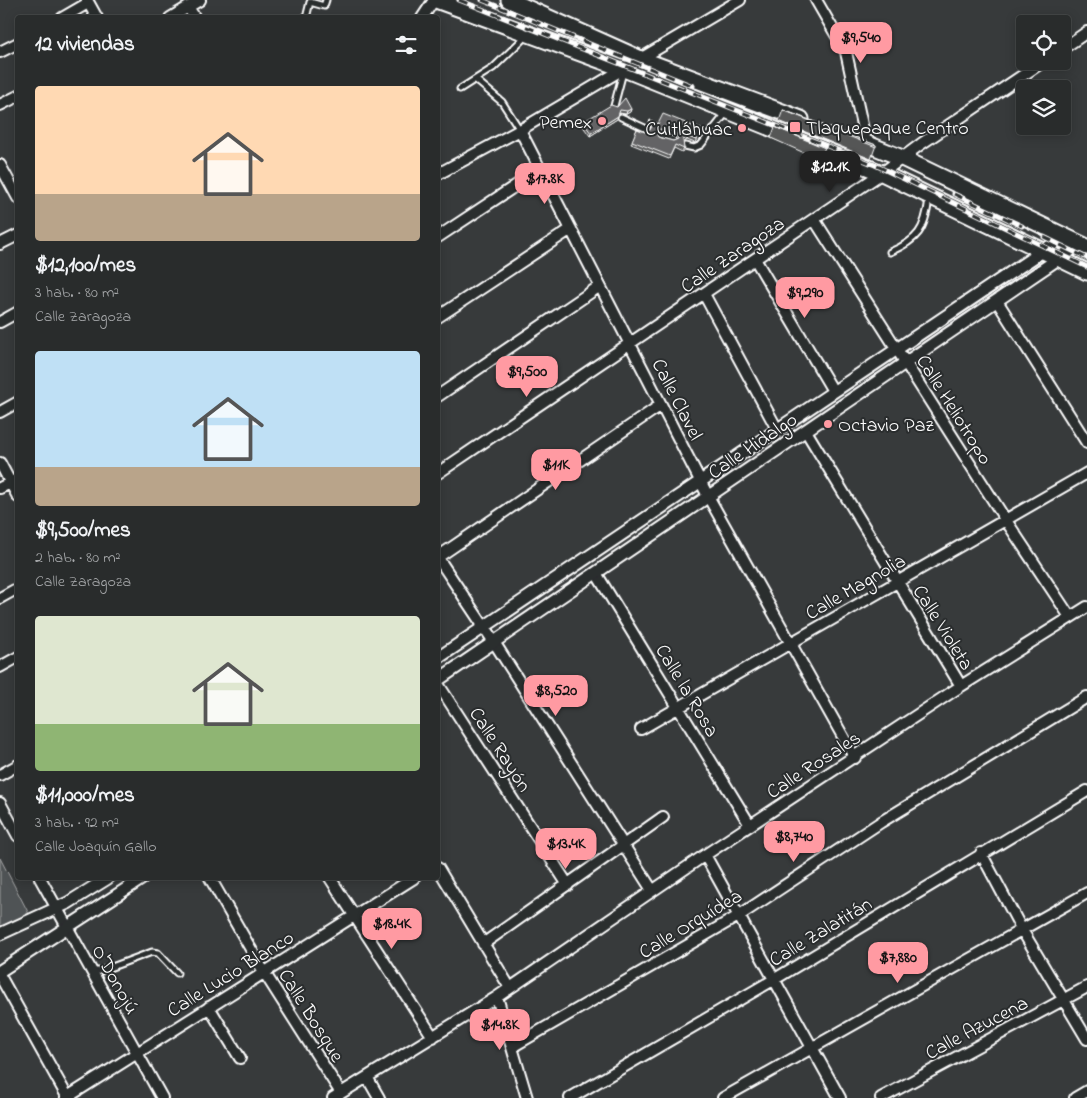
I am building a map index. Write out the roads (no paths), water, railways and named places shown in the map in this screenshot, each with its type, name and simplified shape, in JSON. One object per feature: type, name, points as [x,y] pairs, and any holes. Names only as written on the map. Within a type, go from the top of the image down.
[{"type":"main road","points":[[435,0],[624,69],[882,173],[1045,250],[1087,272]]},
{"type":"main road","points":[[509,0],[530,4],[641,58],[815,124]]},
{"type":"main road","points":[[841,134],[902,158],[1065,236],[1085,243]]},
{"type":"street","points":[[175,15],[200,0]]},
{"type":"street","points":[[424,15],[435,0]]},
{"type":"street","points":[[440,173],[520,130],[740,0]]},
{"type":"street","points":[[816,0],[846,52],[866,143]]},
{"type":"street","points":[[67,15],[88,2],[95,15]]},
{"type":"street","points":[[188,7],[193,15]]},
{"type":"street","points":[[1071,42],[1087,32]]},
{"type":"street","points":[[0,52],[15,44]]},
{"type":"street","name":"Calle Zaragoza","points":[[440,472],[814,220],[1031,70]]},
{"type":"street","points":[[0,105],[15,98]]},
{"type":"street","name":"Calle Clavel","points":[[520,130],[708,498],[856,758]]},
{"type":"street","points":[[0,165],[15,192]]},
{"type":"street","points":[[440,236],[541,170]]},
{"type":"street","name":"Calle Heliotropo","points":[[814,220],[1004,519],[1070,617]]},
{"type":"street","points":[[440,316],[571,229]]},
{"type":"street","points":[[0,244],[15,236]]},
{"type":"street","name":"Calle Hidalgo","points":[[440,657],[1065,236]]},
{"type":"street","name":"Calle Hidalgo","points":[[440,681],[494,642],[1085,243]]},
{"type":"street","points":[[755,259],[833,391]]},
{"type":"street","points":[[440,395],[600,286]]},
{"type":"street","points":[[704,294],[777,429]]},
{"type":"street","points":[[997,301],[1087,443]]},
{"type":"street","points":[[0,322],[15,314]]},
{"type":"street","points":[[0,412],[15,404]]},
{"type":"street","points":[[440,557],[661,405]]},
{"type":"street","name":"Calle Violeta","points":[[806,431],[896,582],[961,686]]},
{"type":"street","points":[[0,463],[14,481],[0,488]]},
{"type":"street","name":"Calle Magnolia","points":[[641,729],[1087,473]]},
{"type":"street","points":[[440,561],[494,642],[652,890]]},
{"type":"street","name":"Calle la Rosa","points":[[596,573],[750,825]]},
{"type":"street","points":[[0,597],[15,590]]},
{"type":"street","name":"Calle Rosales","points":[[337,1096],[366,1076],[497,997],[750,825],[856,758],[961,686],[1087,607]]},
{"type":"street","points":[[0,667],[15,659]]},
{"type":"street","name":"Calle Rayón","points":[[440,685],[568,885]]},
{"type":"street","name":"Calle Orquídea","points":[[512,1047],[740,915],[881,822],[1087,697]]},
{"type":"street","points":[[0,775],[15,767]]},
{"type":"street","name":"Calle Zalatitán","points":[[570,1098],[775,979],[1087,791]]},
{"type":"street","points":[[0,803],[15,830]]},
{"type":"street","points":[[483,944],[663,817]]},
{"type":"street","points":[[981,854],[1022,930],[1087,1039]]},
{"type":"street","points":[[705,855],[840,1098]]},
{"type":"street","points":[[440,871],[510,988]]},
{"type":"street","name":"O'Donojú","points":[[41,880],[162,1098]]},
{"type":"street","points":[[0,934],[56,909],[105,880]]},
{"type":"street","points":[[0,971],[140,880]]},
{"type":"street","name":"Calle Bosque","points":[[211,880],[337,1096]]},
{"type":"street","points":[[331,880],[433,1037]]},
{"type":"street","name":"Calle Lucio Blanco","points":[[67,1098],[411,880]]},
{"type":"street","points":[[723,1098],[1087,892]]},
{"type":"street","points":[[0,976],[67,1098]]},
{"type":"street","name":"Calle Azucena","points":[[881,1098],[1087,987]]},
{"type":"street","points":[[497,997],[526,1098]]},
{"type":"street","points":[[209,1007],[240,1058]]},
{"type":"street","points":[[366,1076],[379,1098]]},
{"type":"street","points":[[1075,1098],[1087,1091]]},
{"type":"lane","points":[[307,15],[310,2],[324,6],[326,0]]},
{"type":"lane","points":[[460,89],[476,80],[509,54],[528,33]]},
{"type":"lane","points":[[614,106],[624,69]]},
{"type":"lane","points":[[476,80],[502,102],[520,130]]},
{"type":"lane","points":[[685,146],[694,148],[701,145],[727,112]]},
{"type":"lane","points":[[621,117],[647,129]]},
{"type":"lane","points":[[659,136],[673,140]]},
{"type":"lane","points":[[890,252],[909,244],[920,233],[930,196]]},
{"type":"lane","points":[[91,971],[101,970],[152,952],[158,953],[177,973]]},
{"type":"railway","points":[[459,0],[875,165],[1087,267]]},
{"type":"railway","points":[[482,0],[693,86]]},
{"type":"railway","points":[[954,194],[1022,226]]},
{"type":"railway","points":[[1044,237],[1087,258]]},
{"type":"place","name":"Pemex","points":[[602,121]]},
{"type":"place","name":"Tlaquepaque Centro","points":[[795,127]]},
{"type":"place","name":"Cuitláhuac","points":[[742,128]]},
{"type":"place","name":"Octavio Paz","points":[[828,424]]}]
